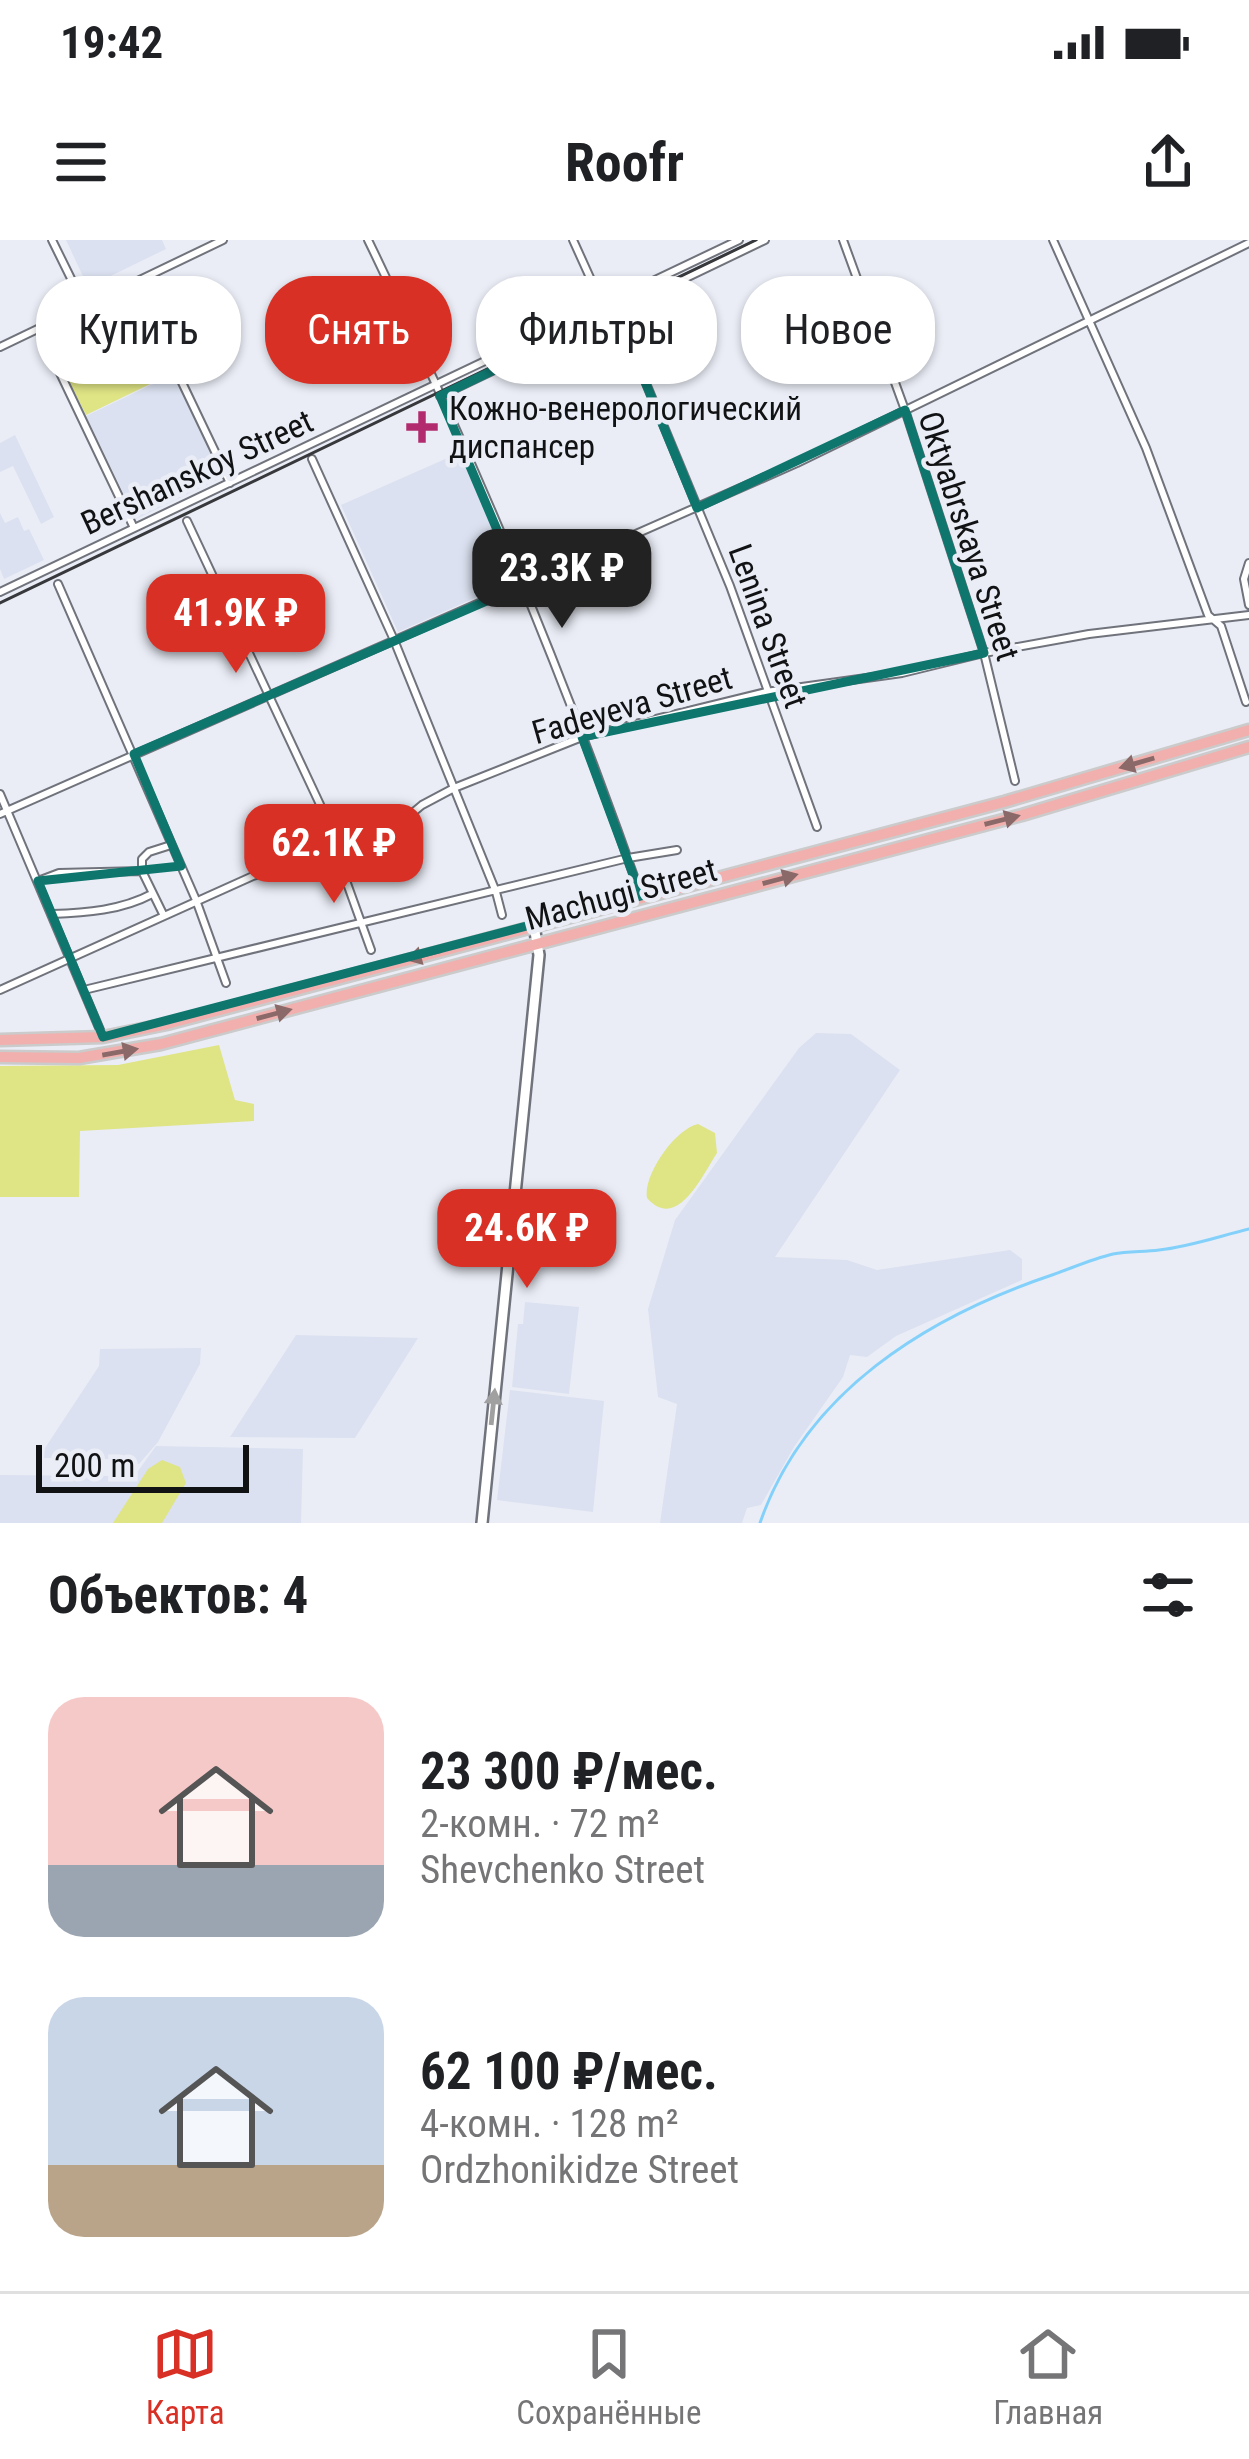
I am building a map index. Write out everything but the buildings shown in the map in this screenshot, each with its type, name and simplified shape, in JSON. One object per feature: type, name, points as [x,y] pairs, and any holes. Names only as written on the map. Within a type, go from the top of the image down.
[{"type":"main road","name":"Machugi Street","points":[[0,1040],[103,1037],[167,1024],[1004,802],[1249,730]]},
{"type":"main road","name":"Machugi Street","points":[[0,1057],[118,1054],[1022,815],[1249,747]]},
{"type":"main road","points":[[727,874],[722,885],[734,891]]},
{"type":"street","points":[[52,240],[70,276]]},
{"type":"street","points":[[147,276],[223,240]]},
{"type":"street","points":[[368,240],[521,586],[641,896]]},
{"type":"street","points":[[573,240],[589,276]]},
{"type":"street","name":"Bershanskoy Street","points":[[665,276],[739,240]]},
{"type":"street","points":[[689,276],[765,240]]},
{"type":"street","name":"Oktyabrskaya Street","points":[[843,240],[984,653],[1015,781]]},
{"type":"street","points":[[1054,240],[1146,448],[1208,616],[1221,626],[1246,702]]},
{"type":"street","points":[[4,813],[697,508],[1249,243]]},
{"type":"street","points":[[0,347],[36,330]]},
{"type":"street","name":"Bershanskoy Street","points":[[0,592],[476,365]]},
{"type":"street","points":[[440,396],[476,379]]},
{"type":"street","points":[[65,384],[134,528]]},
{"type":"street","points":[[183,384],[230,482]]},
{"type":"street","name":"Lenina Street","points":[[646,384],[730,586],[817,827]]},
{"type":"street","points":[[313,459],[394,640],[502,915]]},
{"type":"street","points":[[187,521],[324,812]]},
{"type":"street","points":[[1249,563],[1244,579],[1249,605]]},
{"type":"street","points":[[58,584],[196,900],[226,983]]},
{"type":"street","name":"Fadeyeva Street","points":[[0,990],[196,900],[288,862],[335,850],[404,820],[454,788],[582,737],[766,692],[902,673],[1089,634],[1249,615]]},
{"type":"street","points":[[0,794],[4,813],[38,880],[103,1037]]},
{"type":"street","points":[[164,916],[142,871],[142,859],[172,844]]},
{"type":"street","points":[[335,850],[371,950]]},
{"type":"street","points":[[84,990],[677,850]]},
{"type":"street","points":[[38,880],[59,873],[142,871]]},
{"type":"street","points":[[52,914],[136,903],[152,894]]},
{"type":"street","points":[[482,1523],[526,1102],[538,944],[534,926]]},
{"type":"highlighted area","points":[[616,311],[697,508],[905,410],[984,653],[582,737],[641,896],[103,1037],[38,881],[181,866],[134,754],[521,586],[440,396]]},
{"type":"shaded area","points":[[66,240],[162,240],[166,249],[111,276],[83,276]]},
{"type":"shaded area","points":[[153,384],[179,384],[223,477],[136,519],[86,416]]},
{"type":"shaded area","points":[[15,435],[54,517],[41,524],[13,466],[0,472],[0,443]]},
{"type":"shaded area","points":[[461,452],[518,579],[398,632],[341,505]]},
{"type":"shaded area","points":[[0,513],[5,523],[18,517],[44,560],[4,579],[0,569]]},
{"type":"shaded area","points":[[816,1033],[851,1034],[900,1070],[775,1257],[847,1260],[877,1270],[1010,1250],[1022,1259],[1022,1280],[896,1336],[867,1357],[850,1355],[843,1377],[761,1505],[747,1508],[742,1523],[660,1523],[677,1404],[658,1397],[648,1309],[675,1220],[799,1048]]},
{"type":"shaded area","points":[[525,1302],[579,1307],[569,1394],[512,1387]]},
{"type":"shaded area","points":[[296,1335],[418,1338],[355,1438],[230,1437]]},
{"type":"shaded area","points":[[201,1348],[200,1364],[158,1442],[139,1464],[44,1458],[45,1448],[99,1366],[100,1349]]},
{"type":"shaded area","points":[[510,1390],[604,1401],[593,1512],[497,1500]]},
{"type":"shaded area","points":[[156,1446],[303,1449],[301,1523],[0,1523],[0,1475],[110,1476],[138,1471]]},
{"type":"green space","points":[[71,384],[150,384],[86,415]]},
{"type":"green space","points":[[219,1045],[235,1100],[254,1104],[254,1121],[80,1131],[79,1197],[0,1197],[0,1066],[118,1065]]},
{"type":"green space","points":[[698,1124],[715,1133],[717,1153],[688,1197],[668,1209],[658,1207],[647,1198],[655,1166],[680,1134]]},
{"type":"green space","points":[[162,1460],[180,1467],[186,1483],[162,1523],[113,1523],[148,1469]]},
{"type":"waterway","points":[[760,1523],[780,1476],[807,1435],[839,1398],[917,1337],[1005,1292],[1097,1258],[1182,1246],[1249,1229]]},
{"type":"tram line","points":[[0,603],[756,240]]},
{"type":"place","name":"Кожно-венерологический диспансер","points":[[422,427]]}]
